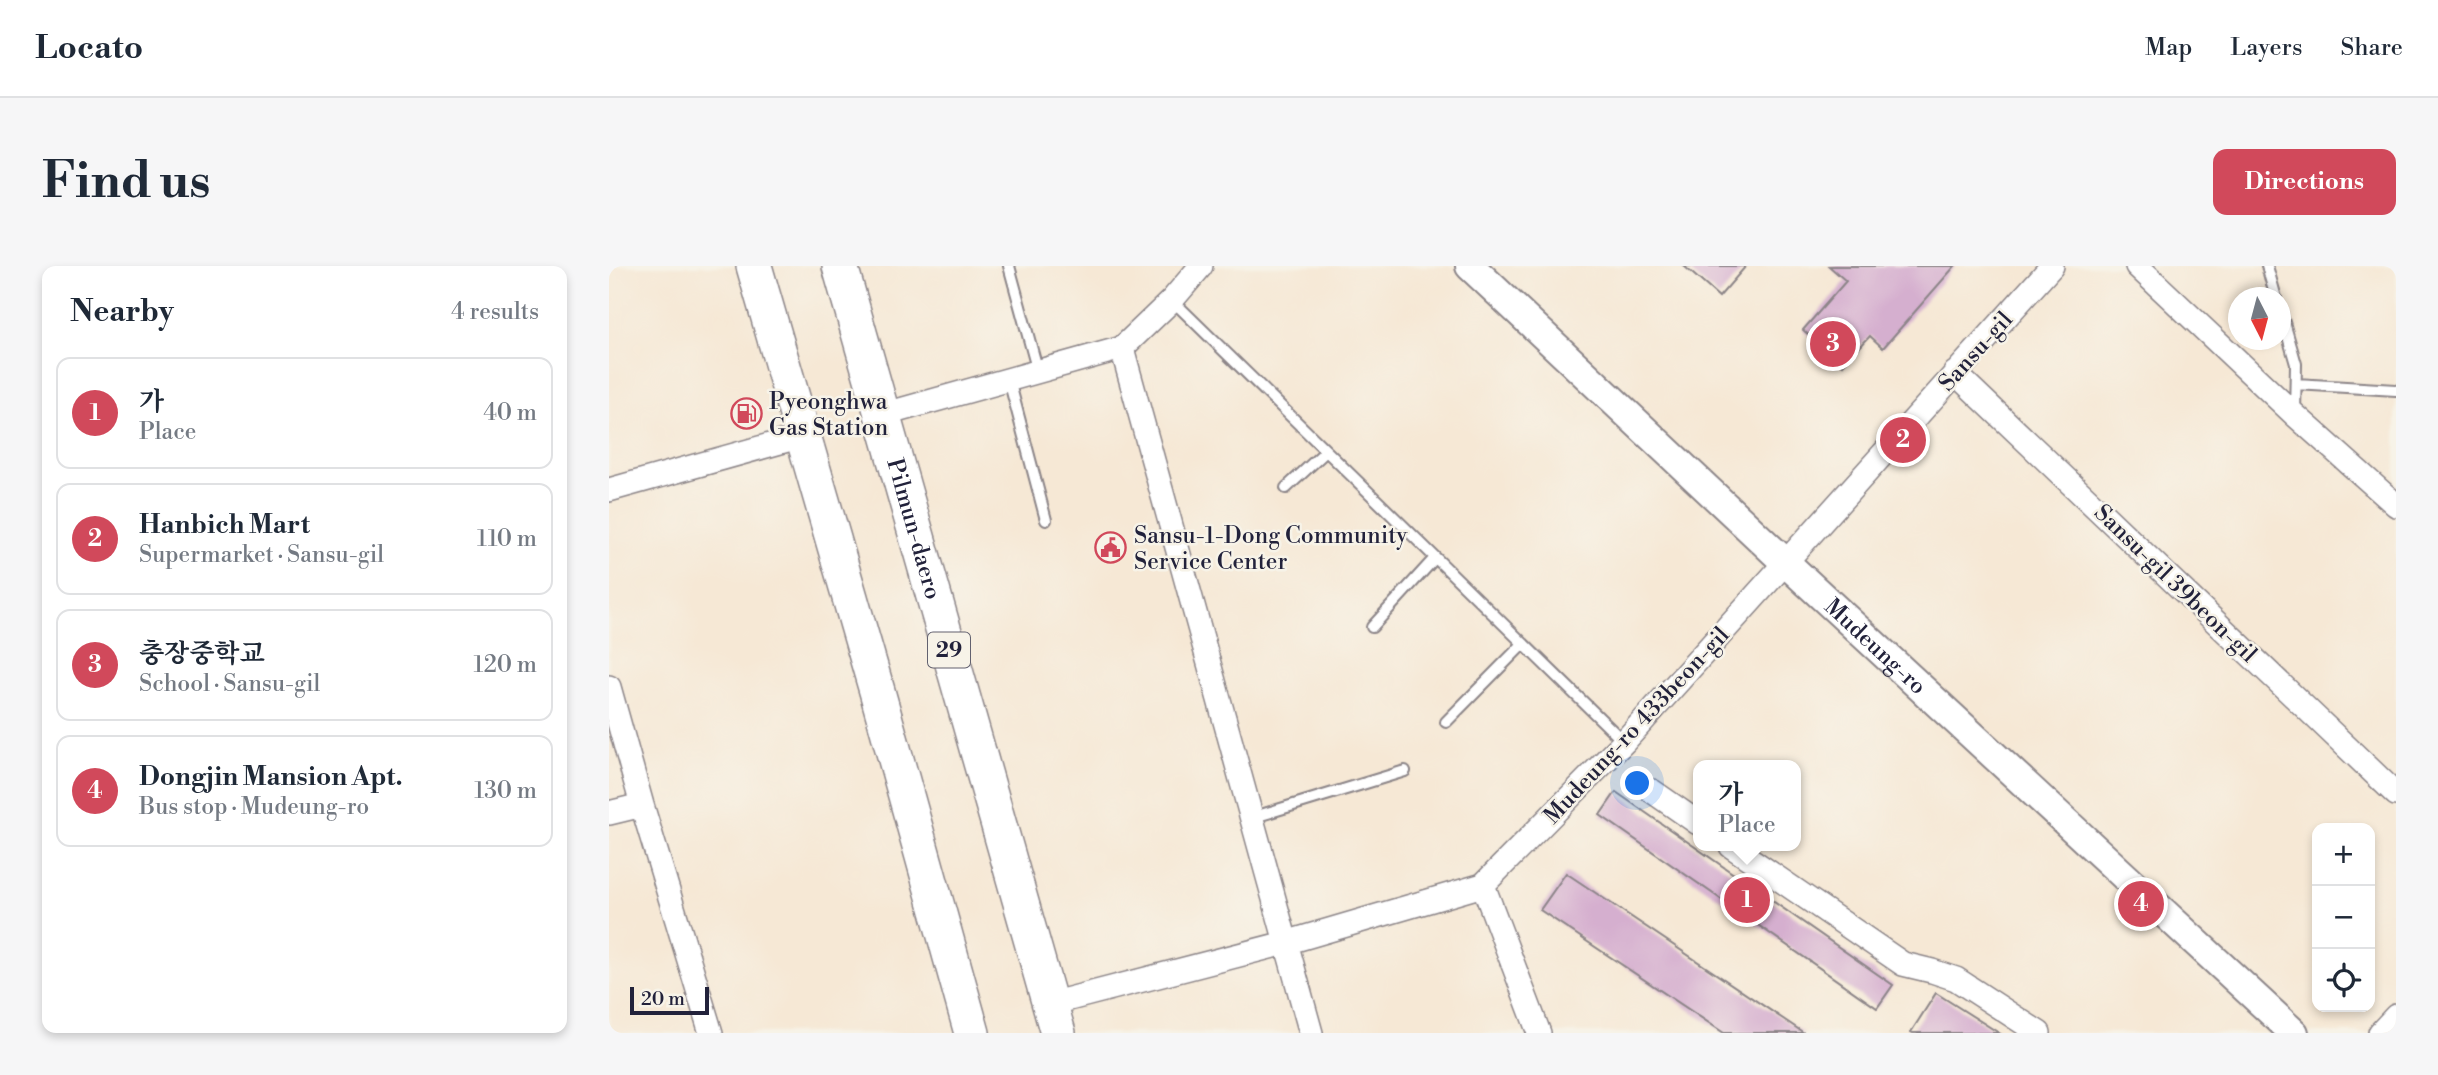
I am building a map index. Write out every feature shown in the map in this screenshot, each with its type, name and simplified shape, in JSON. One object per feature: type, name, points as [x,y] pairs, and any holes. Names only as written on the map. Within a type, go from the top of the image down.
[{"type":"main road","points":[[754,266],[877,691],[966,1032]]},
{"type":"main road","name":"Pilmun-daero","points":[[840,266],[1054,1019]]},
{"type":"street","points":[[882,415],[1122,348],[1172,300],[1201,266]]},
{"type":"street","name":"Mudeung-ro","points":[[1470,266],[2284,1030]]},
{"type":"street","name":"Sansu-gil","points":[[1786,563],[2052,266]]},
{"type":"street","points":[[2137,266],[2295,415],[2396,505]]},
{"type":"street","points":[[1122,348],[1311,1033]]},
{"type":"street","name":"Sansu-gil 39beon-gil","points":[[1955,373],[2396,794]]},
{"type":"street","points":[[609,490],[802,436]]},
{"type":"street","name":"Mudeung-ro 433beon-gil","points":[[1054,1019],[1285,943],[1483,885],[1624,742],[1786,563]]},
{"type":"street","points":[[609,687],[711,1033]]},
{"type":"street","points":[[1652,791],[1693,820]]},
{"type":"street","points":[[609,813],[642,805]]},
{"type":"street","points":[[1738,851],[1903,964],[1956,979],[2039,1033]]},
{"type":"street","points":[[1483,885],[1539,1033]]},
{"type":"street","points":[[2380,1033],[2396,1016]]},
{"type":"lane","points":[[1009,266],[1038,372]]},
{"type":"lane","points":[[2267,266],[2273,287]]},
{"type":"lane","points":[[1172,300],[1624,742]]},
{"type":"lane","points":[[2291,348],[2296,364],[2295,415]]},
{"type":"lane","points":[[1009,380],[1046,520]]},
{"type":"lane","points":[[2296,384],[2396,390]]},
{"type":"lane","points":[[1286,488],[1326,451]]},
{"type":"lane","points":[[1372,627],[1435,558]]},
{"type":"lane","points":[[1446,722],[1524,644]]},
{"type":"lane","points":[[1251,818],[1405,771]]},
{"type":"building","points":[[1684,266],[1746,266],[1719,297]]},
{"type":"building","points":[[1829,266],[1955,266],[1883,348],[1870,336],[1843,365],[1803,330],[1846,281]]},
{"type":"building","points":[[1616,792],[1693,846],[1693,851],[1701,851],[1893,985],[1877,1008],[1600,815]]},
{"type":"building","points":[[1566,873],[1804,1033],[1724,1033],[1540,910]]},
{"type":"building","points":[[1936,993],[1999,1033],[1911,1032]]},
{"type":"place","name":"충장중학교","points":[[1833,344]]},
{"type":"place","name":"Pyeonghwa Gas Station","points":[[746,414]]},
{"type":"place","name":"Hanbich Mart","points":[[1903,440]]},
{"type":"place","name":"Sansu-1-Dong Community Service Center","points":[[1111,548]]},
{"type":"place","name":"가","points":[[1747,900]]},
{"type":"place","name":"Dongjin Mansion Apt.","points":[[2141,904]]}]
